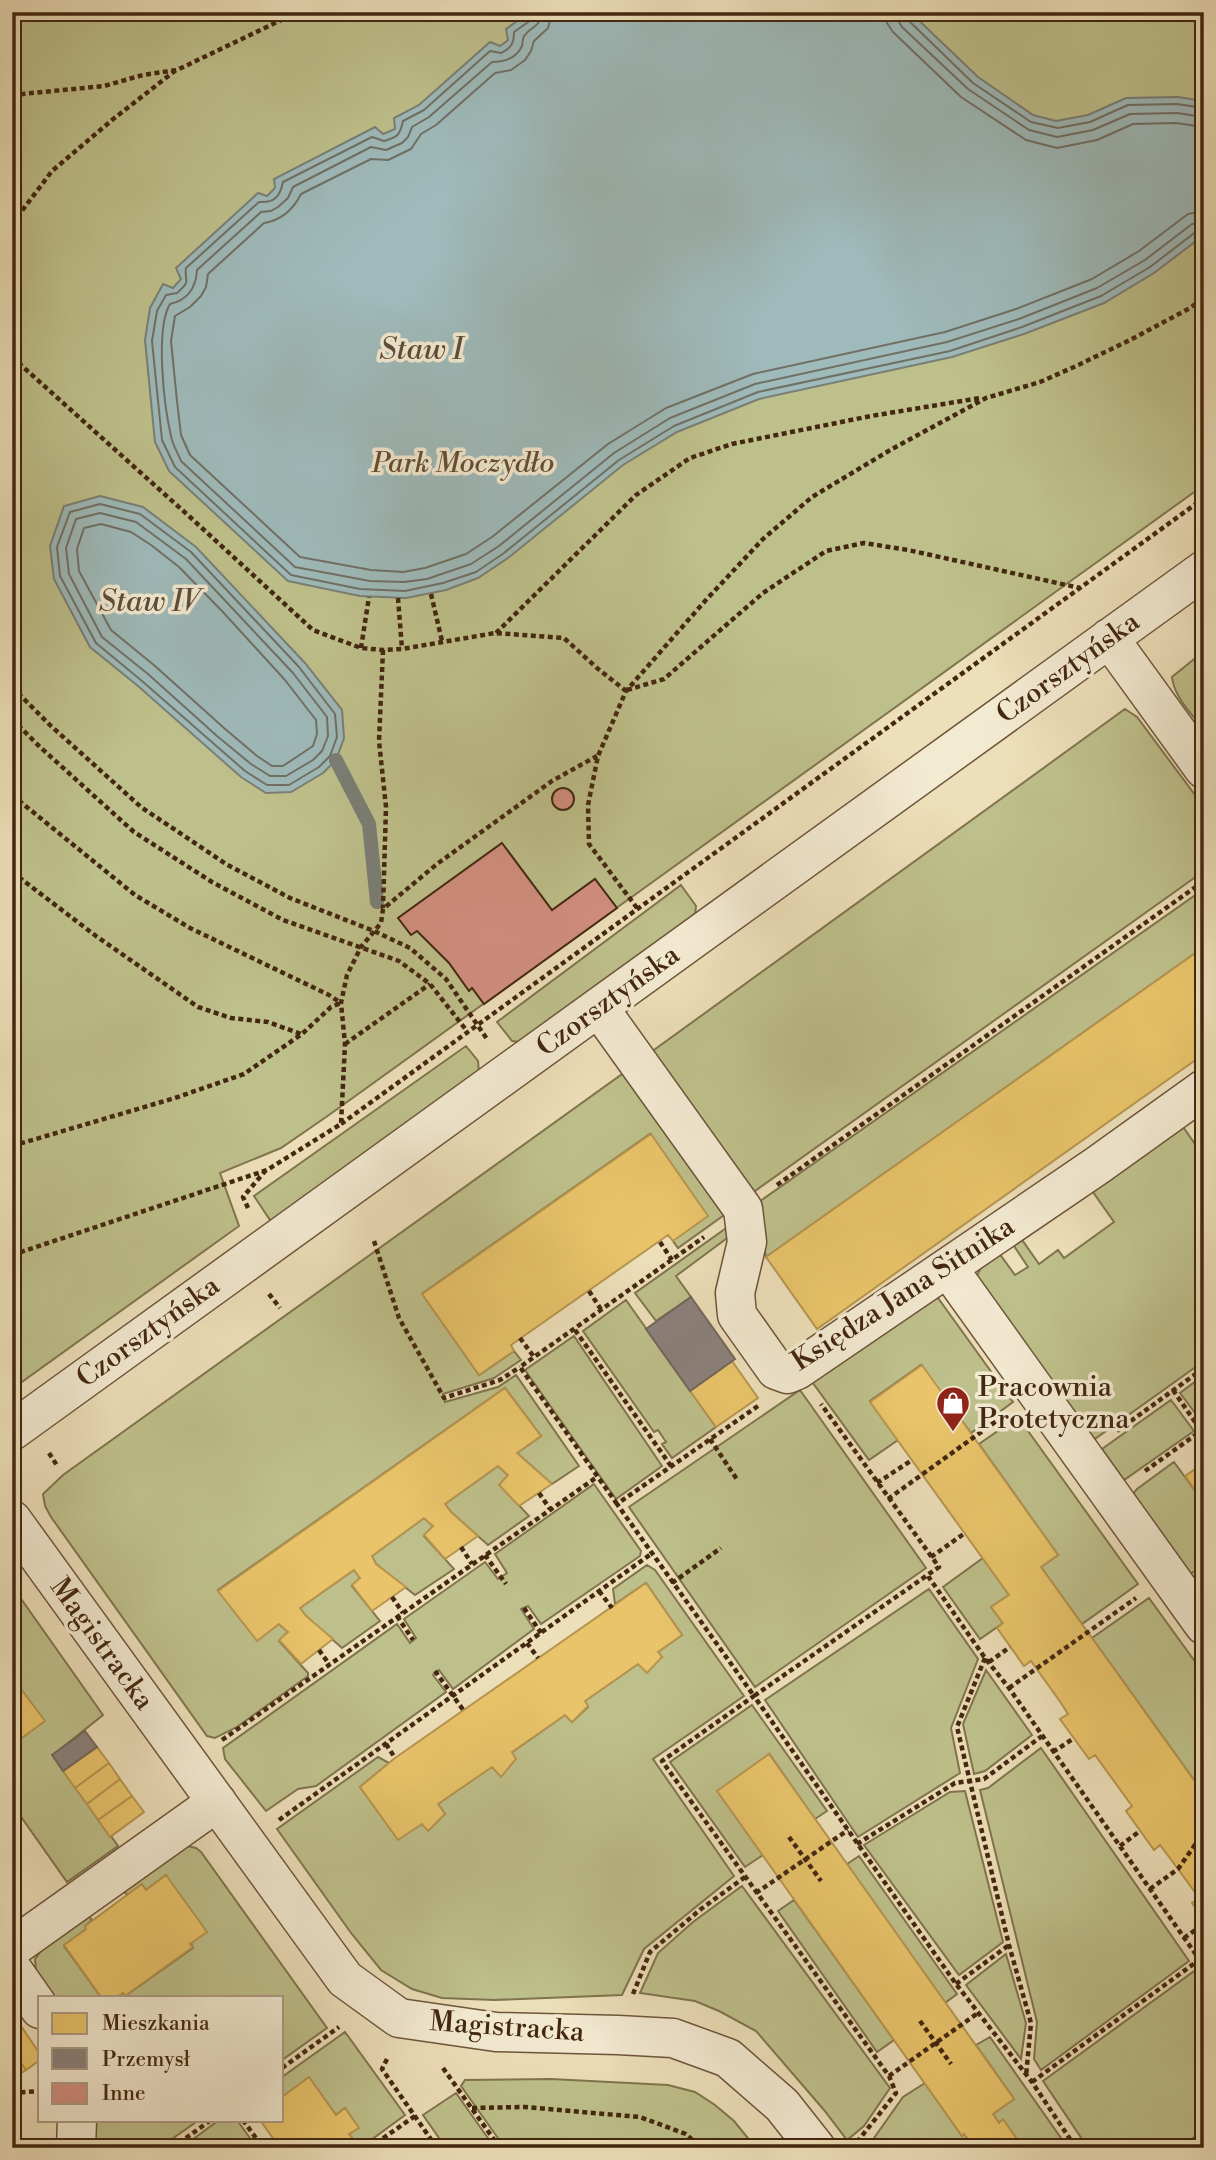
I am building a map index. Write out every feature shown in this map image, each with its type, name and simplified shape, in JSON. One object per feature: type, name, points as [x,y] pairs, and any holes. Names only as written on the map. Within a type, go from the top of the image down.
[{"type":"street","name":"Czorsztyńska","points":[[12,1431],[1204,570]]},
{"type":"street","points":[[1110,638],[1204,769]]},
{"type":"street","name":"Księdza Jana Sitnika","points":[[599,1007],[743,1209],[747,1242],[735,1293],[737,1315],[776,1370],[792,1372],[948,1268],[1204,1090]]},
{"type":"street","points":[[948,1268],[1204,1625]]},
{"type":"street","name":"Magistracka","points":[[12,1520],[345,1979],[399,2018],[496,2032],[673,2038],[728,2058],[782,2105],[816,2148]]},
{"type":"street","points":[[12,1948],[217,1802]]},
{"type":"street","points":[[12,1969],[38,2006]]},
{"type":"street","points":[[76,2148],[77,2122]]},
{"type":"path","points":[[12,224],[52,172],[112,120],[177,70],[298,12]]},
{"type":"path","points":[[1181,12],[1204,16]]},
{"type":"path","points":[[12,95],[104,86],[143,75],[177,70]]},
{"type":"path","points":[[495,633],[636,495],[691,458],[732,444],[872,416],[986,398],[1040,382],[1130,340],[1204,298]]},
{"type":"path","points":[[12,357],[313,630],[361,648],[383,650],[495,633],[564,638],[626,691]]},
{"type":"path","points":[[637,908],[589,844],[588,806],[598,756],[626,691],[764,539],[812,497],[892,449],[986,398]]},
{"type":"path","points":[[12,1255],[267,1170],[341,1124],[1204,498]]},
{"type":"path","points":[[626,691],[664,679],[763,593],[826,551],[864,543],[908,550],[1080,589]]},
{"type":"path","points":[[431,594],[442,641]]},
{"type":"path","points":[[361,648],[369,597]]},
{"type":"path","points":[[398,598],[402,649]]},
{"type":"path","points":[[341,1124],[345,1044],[341,1003],[348,975],[361,947],[381,923],[383,909],[386,807],[379,741],[383,650]]},
{"type":"path","points":[[12,687],[141,807],[236,869],[290,898],[410,948],[446,979],[511,1070]]},
{"type":"path","points":[[12,719],[134,832],[212,882],[283,920],[399,961],[430,984],[467,1031]]},
{"type":"path","points":[[383,909],[436,864],[552,780],[598,756]]},
{"type":"path","points":[[12,795],[135,895],[190,928],[341,1003]]},
{"type":"path","points":[[12,872],[96,936],[198,1007],[232,1018],[268,1022],[302,1034]]},
{"type":"path","points":[[374,1241],[399,1318],[444,1398],[500,1380],[602,1311],[1204,881]]},
{"type":"path","points":[[345,1044],[430,984]]},
{"type":"path","points":[[12,1146],[175,1098],[244,1074],[302,1034],[331,1007],[341,1003]]},
{"type":"path","points":[[660,1242],[673,1260]]},
{"type":"path","points":[[589,1291],[602,1311]]},
{"type":"path","points":[[575,1330],[671,1466]]},
{"type":"path","points":[[520,1338],[534,1357]]},
{"type":"path","points":[[520,1367],[956,1984],[1032,2082],[1076,2148]]},
{"type":"path","points":[[1083,1456],[1204,1368]]},
{"type":"path","points":[[617,1504],[782,1390],[792,1372],[939,1567],[662,1761],[889,2076],[896,2093],[864,2135]]},
{"type":"path","points":[[1111,1496],[1203,1433],[1173,1390]]},
{"type":"path","points":[[888,1499],[974,1438]]},
{"type":"path","points":[[710,1439],[738,1481]]},
{"type":"path","points":[[877,1483],[912,1460]]},
{"type":"path","points":[[233,1731],[597,1477]]},
{"type":"path","points":[[538,1493],[550,1509]]},
{"type":"path","points":[[931,1557],[965,1533]]},
{"type":"path","points":[[461,1547],[472,1564]]},
{"type":"path","points":[[672,1583],[721,1548]]},
{"type":"path","points":[[291,1811],[651,1554]]},
{"type":"path","points":[[485,1555],[506,1584]]},
{"type":"path","points":[[1009,1688],[1168,1575]]},
{"type":"path","points":[[928,1576],[1204,1966]]},
{"type":"path","points":[[599,1591],[612,1608]]},
{"type":"path","points":[[392,1597],[403,1613]]},
{"type":"path","points":[[524,1608],[541,1633]]},
{"type":"path","points":[[397,1616],[413,1640]]},
{"type":"path","points":[[527,1643],[538,1658]]},
{"type":"path","points":[[1010,1647],[987,1660],[957,1727],[1009,1945],[1031,2023],[1026,2076]]},
{"type":"path","points":[[319,1650],[329,1664]]},
{"type":"path","points":[[435,1671],[464,1711]]},
{"type":"path","points":[[857,1844],[954,1783],[984,1779],[1042,1736]]},
{"type":"path","points":[[1053,1752],[1074,1738]]},
{"type":"path","points":[[386,1744],[395,1758]]},
{"type":"path","points":[[756,1893],[848,1830]]},
{"type":"path","points":[[1120,1846],[1140,1831]]},
{"type":"path","points":[[1150,1889],[1178,1869],[1204,1832]]},
{"type":"path","points":[[789,1837],[821,1881]]},
{"type":"path","points":[[618,2035],[650,1952],[701,1909],[745,1877]]},
{"type":"path","points":[[1184,1938],[1204,1924]]},
{"type":"path","points":[[1197,1929],[1204,1935]]},
{"type":"path","points":[[956,1984],[1009,1945]]},
{"type":"path","points":[[1032,2082],[1199,1959]]},
{"type":"path","points":[[889,2076],[978,2013]]},
{"type":"path","points":[[399,2018],[393,2043],[382,2069],[437,2148]]},
{"type":"path","points":[[284,2067],[348,2020]]},
{"type":"path","points":[[920,2021],[951,2064]]},
{"type":"path","points":[[438,2060],[500,2148]]},
{"type":"path","points":[[12,2093],[38,2091]]},
{"type":"path","points":[[472,2108],[525,2107],[640,2117],[686,2134],[701,2148]]},
{"type":"path","points":[[369,2148],[415,2116]]},
{"type":"path","points":[[172,2148],[208,2122]]},
{"type":"path","points":[[244,2122],[263,2148]]},
{"type":"path","points":[[1191,2148],[1204,2138]]},
{"type":"green space","name":"Park Moczydło","points":[[12,12],[1204,12],[1204,485],[329,1115],[281,1148],[220,1173],[239,1226],[12,1389]]},
{"type":"green space","points":[[1204,651],[1204,730],[1180,698],[1172,677]]},
{"type":"green space","points":[[1125,709],[1137,717],[1204,807],[1204,871],[748,1196],[647,1055]]},
{"type":"green space","points":[[681,885],[696,906],[695,916],[520,1042],[512,1041],[497,1022]]},
{"type":"green space","points":[[1204,889],[1204,947],[766,1257],[756,1204]]},
{"type":"green space","points":[[466,1046],[478,1061],[479,1073],[272,1223],[254,1196]]},
{"type":"green space","points":[[625,1072],[727,1213],[678,1248],[673,1241],[650,1134],[423,1293],[479,1375],[514,1351],[521,1360],[494,1378],[443,1394],[445,1402],[498,1387],[516,1375],[579,1466],[552,1484],[517,1453],[541,1436],[505,1388],[218,1590],[257,1640],[279,1624],[288,1632],[279,1641],[308,1676],[237,1727],[215,1738],[207,1736],[51,1517],[43,1494],[63,1475]]},
{"type":"green space","points":[[1179,1121],[1204,1157],[1204,1361],[1085,1446],[975,1279],[988,1255],[996,1249],[1015,1275],[1028,1267],[1010,1240],[1018,1234],[1039,1264],[1058,1250],[1064,1258],[1114,1222],[1088,1185]]},
{"type":"green space","points":[[732,1224],[730,1236],[676,1276],[691,1297],[656,1321],[635,1293]]},
{"type":"green space","points":[[933,1295],[938,1298],[1013,1402],[971,1433],[921,1365],[870,1401],[898,1440],[869,1460],[810,1379]]},
{"type":"green space","points":[[626,1300],[716,1427],[672,1458],[662,1444],[666,1442],[658,1430],[654,1432],[583,1331]]},
{"type":"green space","points":[[574,1336],[662,1466],[616,1499],[525,1370]]},
{"type":"green space","points":[[1204,1375],[1202,1384],[1204,1425],[1180,1393]]},
{"type":"green space","points":[[800,1390],[926,1568],[755,1687],[629,1507]]},
{"type":"green space","points":[[1171,1400],[1194,1431],[1124,1480],[1102,1449]]},
{"type":"green space","points":[[1018,1417],[1138,1584],[1082,1624],[1041,1567],[1058,1555],[979,1444]]},
{"type":"green space","points":[[1174,1462],[1204,1503],[1204,1564],[1181,1581],[1126,1503],[1137,1489]]},
{"type":"green space","points":[[498,1466],[508,1475],[500,1485],[529,1516],[488,1545],[445,1504]]},
{"type":"green space","points":[[594,1484],[641,1551],[640,1556],[541,1624],[528,1606],[521,1609],[534,1629],[453,1689],[439,1670],[433,1675],[446,1692],[316,1786],[298,1789],[266,1811],[225,1759],[223,1748],[397,1624],[410,1643],[416,1638],[404,1619],[485,1562],[498,1579],[507,1573],[495,1554]]},
{"type":"green space","points":[[424,1518],[433,1526],[424,1536],[454,1569],[415,1595],[376,1564],[372,1556]]},
{"type":"green space","points":[[983,1558],[1009,1595],[991,1607],[1003,1623],[980,1639],[943,1587]]},
{"type":"green space","points":[[647,1565],[655,1570],[744,1696],[653,1759],[734,1876],[644,1949],[622,1995],[494,2000],[442,1998],[412,1989],[381,1970],[351,1933],[277,1829],[378,1757],[389,1763],[360,1787],[398,1839],[422,1824],[429,1830],[445,1814],[438,1804],[565,1715],[572,1722],[588,1707],[585,1701],[638,1664],[662,1657],[658,1652],[682,1635],[646,1583],[615,1604],[613,1589]]},
{"type":"green space","points":[[354,1570],[360,1578],[352,1586],[380,1621],[342,1648],[300,1608]]},
{"type":"green space","points":[[12,1586],[103,1715],[53,1755],[118,1846],[67,1882],[12,1804],[12,1745],[44,1721],[12,1677]]},
{"type":"green space","points":[[929,1589],[978,1659],[951,1728],[960,1773],[858,1837],[765,1700]]},
{"type":"green space","points":[[1149,1598],[1204,1674],[1204,1794],[1092,1638]]},
{"type":"green space","points":[[986,1670],[1032,1735],[985,1771],[974,1774],[963,1724]]},
{"type":"green space","points":[[752,1705],[827,1811],[815,1819],[770,1755],[763,1855],[745,1867],[670,1762]]},
{"type":"green space","points":[[1041,1748],[1189,1961],[1041,2070],[1034,2059],[1037,2022],[980,1790],[988,1788]]},
{"type":"green space","points":[[965,1791],[1003,1942],[959,1975],[864,1845],[950,1792]]},
{"type":"green space","points":[[187,1846],[196,1848],[327,2028],[284,2059],[284,1996],[125,1996],[193,1948],[166,1875],[146,1890],[142,1885],[127,1895],[124,1891]]},
{"type":"green space","points":[[859,1856],[957,1994],[945,2003],[847,1864]]},
{"type":"green space","points":[[742,1886],[890,2088],[864,2126],[847,2140],[756,2031],[695,2001],[640,1993],[658,1953],[693,1922]]},
{"type":"green space","points":[[794,1900],[894,2040],[877,2052],[778,1911]]},
{"type":"green space","points":[[88,1915],[92,1920],[85,1926],[86,1929],[64,1946],[100,1996],[49,1996],[36,1971],[35,1959],[44,1947]]},
{"type":"green space","points":[[1006,1954],[1026,2023],[1021,2059],[966,1985]]},
{"type":"green space","points":[[1197,1969],[1204,1979],[1204,2130],[1179,2148],[1088,2148],[1043,2081]]},
{"type":"green space","points":[[345,2032],[405,2115],[360,2148],[349,2134],[358,2128],[345,2108],[336,2115],[309,2078],[284,2096],[284,2076]]},
{"type":"green space","points":[[990,2037],[1068,2148],[1023,2148],[1003,2120],[999,2123],[993,2114],[1014,2099],[976,2045]]},
{"type":"green space","points":[[551,2079],[668,2085],[695,2092],[734,2121],[756,2148],[505,2148],[461,2086],[465,2080]]},
{"type":"green space","points":[[925,2083],[962,2136],[964,2134],[970,2142],[961,2148],[867,2148],[903,2097]]},
{"type":"green space","points":[[456,2093],[495,2148],[446,2148],[423,2115]]},
{"type":"green space","points":[[87,2122],[196,2122],[159,2148],[97,2148],[86,2133]]},
{"type":"green space","points":[[216,2122],[238,2122],[257,2148],[181,2148]]},
{"type":"water","name":"Staw I","points":[[530,12],[910,12],[978,77],[1033,115],[1056,121],[1088,115],[1126,98],[1178,97],[1204,101],[1204,235],[1154,273],[1104,303],[1024,334],[952,357],[759,399],[677,432],[623,465],[508,558],[478,578],[446,590],[406,598],[360,596],[288,581],[169,471],[155,442],[145,340],[150,308],[163,284],[173,288],[181,279],[176,268],[258,193],[267,196],[275,188],[274,179],[375,127],[383,134],[395,129],[394,118],[419,105],[490,42],[500,46],[508,40],[506,29]]},
{"type":"water","name":"Staw IV","points":[[100,496],[143,507],[196,547],[305,663],[342,710],[344,738],[336,760],[323,773],[291,792],[266,793],[241,777],[90,647],[54,579],[50,546],[64,506]]},
{"type":"building: Mieszkania","points":[[1204,947],[1204,1054],[817,1329],[766,1257]]},
{"type":"building: Mieszkania","points":[[651,1134],[708,1216],[673,1241],[668,1235],[511,1345],[514,1351],[479,1375],[422,1294]]},
{"type":"building: Mieszkania","points":[[732,1361],[758,1398],[716,1427],[690,1391]]},
{"type":"building: Mieszkania","points":[[922,1365],[1058,1555],[1041,1567],[1204,1794],[1204,1920],[1192,1903],[1199,1898],[1160,1845],[1154,1850],[1126,1811],[1132,1806],[1095,1755],[1089,1759],[1060,1719],[1068,1714],[1061,1703],[1031,1661],[1024,1666],[997,1628],[1003,1623],[991,1607],[1009,1595],[870,1402]]},
{"type":"building: Mieszkania","points":[[505,1388],[541,1436],[517,1453],[552,1484],[519,1506],[499,1485],[508,1475],[498,1466],[445,1504],[478,1536],[445,1559],[424,1535],[433,1526],[424,1518],[372,1556],[376,1564],[406,1587],[372,1611],[352,1585],[360,1578],[354,1570],[300,1608],[333,1639],[301,1664],[279,1640],[288,1632],[279,1624],[257,1641],[218,1591]]},
{"type":"building: Mieszkania","points":[[1204,1463],[1204,1503],[1185,1476]]},
{"type":"building: Mieszkania","points":[[646,1583],[682,1635],[658,1652],[662,1657],[647,1673],[638,1664],[585,1701],[588,1706],[572,1722],[565,1715],[512,1752],[516,1759],[501,1777],[492,1767],[438,1804],[445,1814],[428,1831],[422,1824],[398,1840],[360,1787],[395,1758]]},
{"type":"building: Mieszkania","points":[[12,1677],[45,1721],[12,1745]]},
{"type":"building: Mieszkania","points":[[97,1747],[109,1763],[75,1788],[63,1771]]},
{"type":"building: Mieszkania","points":[[769,1754],[1014,2099],[993,2114],[999,2123],[1003,2119],[1023,2148],[961,2148],[970,2142],[964,2134],[962,2136],[717,1791]]},
{"type":"building: Mieszkania","points":[[109,1763],[120,1779],[87,1804],[75,1788]]},
{"type":"building: Mieszkania","points":[[120,1779],[132,1796],[98,1820],[87,1804]]},
{"type":"building: Mieszkania","points":[[132,1796],[144,1812],[110,1837],[98,1820]]},
{"type":"building: Mieszkania","points":[[166,1875],[207,1932],[190,1944],[193,1947],[125,1996],[123,1993],[118,1996],[100,1996],[64,1945],[142,1884],[146,1890]]},
{"type":"building: Mieszkania","points":[[21,2026],[38,2051],[38,2061],[26,2070],[12,2050],[12,2031]]},
{"type":"building: Mieszkania","points":[[12,2050],[26,2070],[12,2079]]},
{"type":"building: Mieszkania","points":[[309,2077],[336,2115],[345,2108],[359,2128],[349,2134],[359,2148],[280,2148],[261,2122],[284,2122],[284,2096]]},
{"type":"building: Przemysł","points":[[691,1297],[735,1359],[690,1391],[646,1329]]},
{"type":"building: Przemysł","points":[[85,1731],[97,1747],[63,1771],[52,1755]]},
{"type":"building: Inne","points":[[563,788],[571,791],[574,799],[571,807],[563,810],[555,807],[552,799],[555,791]]},
{"type":"building: Inne","points":[[502,843],[552,910],[595,879],[617,908],[484,1004],[472,988],[469,991],[449,963],[417,931],[411,935],[398,918]]},
{"type":"waterway","points":[[336,760],[369,824],[377,902]]},
{"type":"place","name":"Pracownia Protetyczna","points":[[953,1433]]}]
